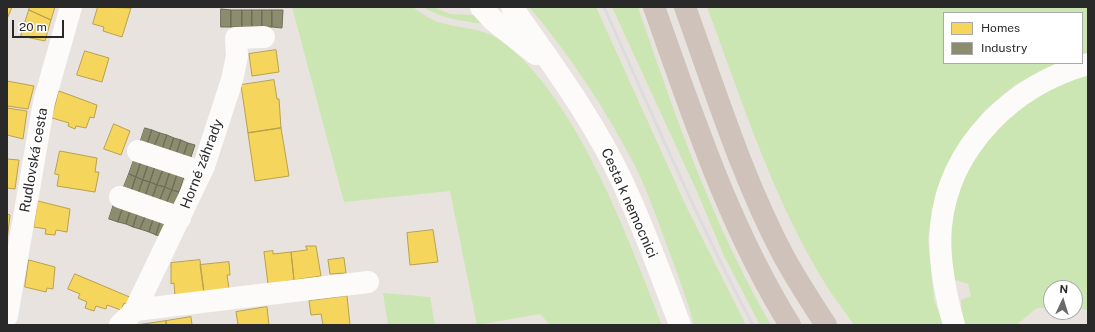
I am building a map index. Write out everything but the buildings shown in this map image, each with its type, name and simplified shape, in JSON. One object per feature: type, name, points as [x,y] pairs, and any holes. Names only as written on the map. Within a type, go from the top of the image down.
[{"type":"highway","points":[[654,7],[694,120],[741,235],[764,281],[790,325]]},
{"type":"highway","points":[[685,7],[740,159],[783,255],[826,325]]},
{"type":"street","name":"Rudlovská cesta","points":[[7,316],[44,102],[71,7]]},
{"type":"street","name":"Cesta k nemocnici","points":[[481,7],[493,20],[554,67]]},
{"type":"street","name":"Cesta k nemocnici","points":[[512,7],[593,126],[622,181],[680,325]]},
{"type":"street","name":"Horné záhrady","points":[[120,325],[135,310],[201,172],[232,80],[237,56],[236,38],[264,37]]},
{"type":"street","points":[[954,325],[943,280],[940,251],[941,227],[945,201],[954,176],[964,156],[978,134],[1008,104],[1055,76],[1088,64]]},
{"type":"street","points":[[138,151],[201,172]]},
{"type":"street","points":[[120,197],[180,218]]},
{"type":"street","points":[[135,310],[368,282]]},
{"type":"green space","points":[[292,7],[413,7],[436,21],[487,33],[500,40],[528,65],[553,96],[576,132],[616,211],[662,325],[550,325],[540,314],[477,325],[450,191],[344,202]]},
{"type":"green space","points":[[423,7],[433,7],[450,14],[474,15],[485,24],[445,17]]},
{"type":"green space","points":[[529,7],[596,7],[686,206],[746,325],[694,325],[684,292],[655,212],[635,166],[600,104],[559,44]]},
{"type":"green space","points":[[612,7],[638,7],[666,89],[713,209],[750,287],[771,325],[760,325],[724,256],[698,194]]},
{"type":"green space","points":[[707,7],[1088,7],[1088,54],[1083,56],[1083,12],[943,12],[943,64],[1060,64],[1016,84],[984,111],[961,142],[937,188],[928,239],[934,300],[944,325],[854,325],[821,277],[803,245],[772,179]]},
{"type":"green space","points":[[1088,74],[1088,310],[1083,309],[1083,280],[1043,280],[1043,308],[1037,308],[1016,325],[961,325],[961,300],[971,296],[968,284],[955,280],[948,233],[965,169],[987,136],[1041,93]]},
{"type":"green space","points":[[383,293],[430,297],[435,325],[388,325]]},
{"type":"railway","points":[[604,7],[694,207],[753,325]]}]
